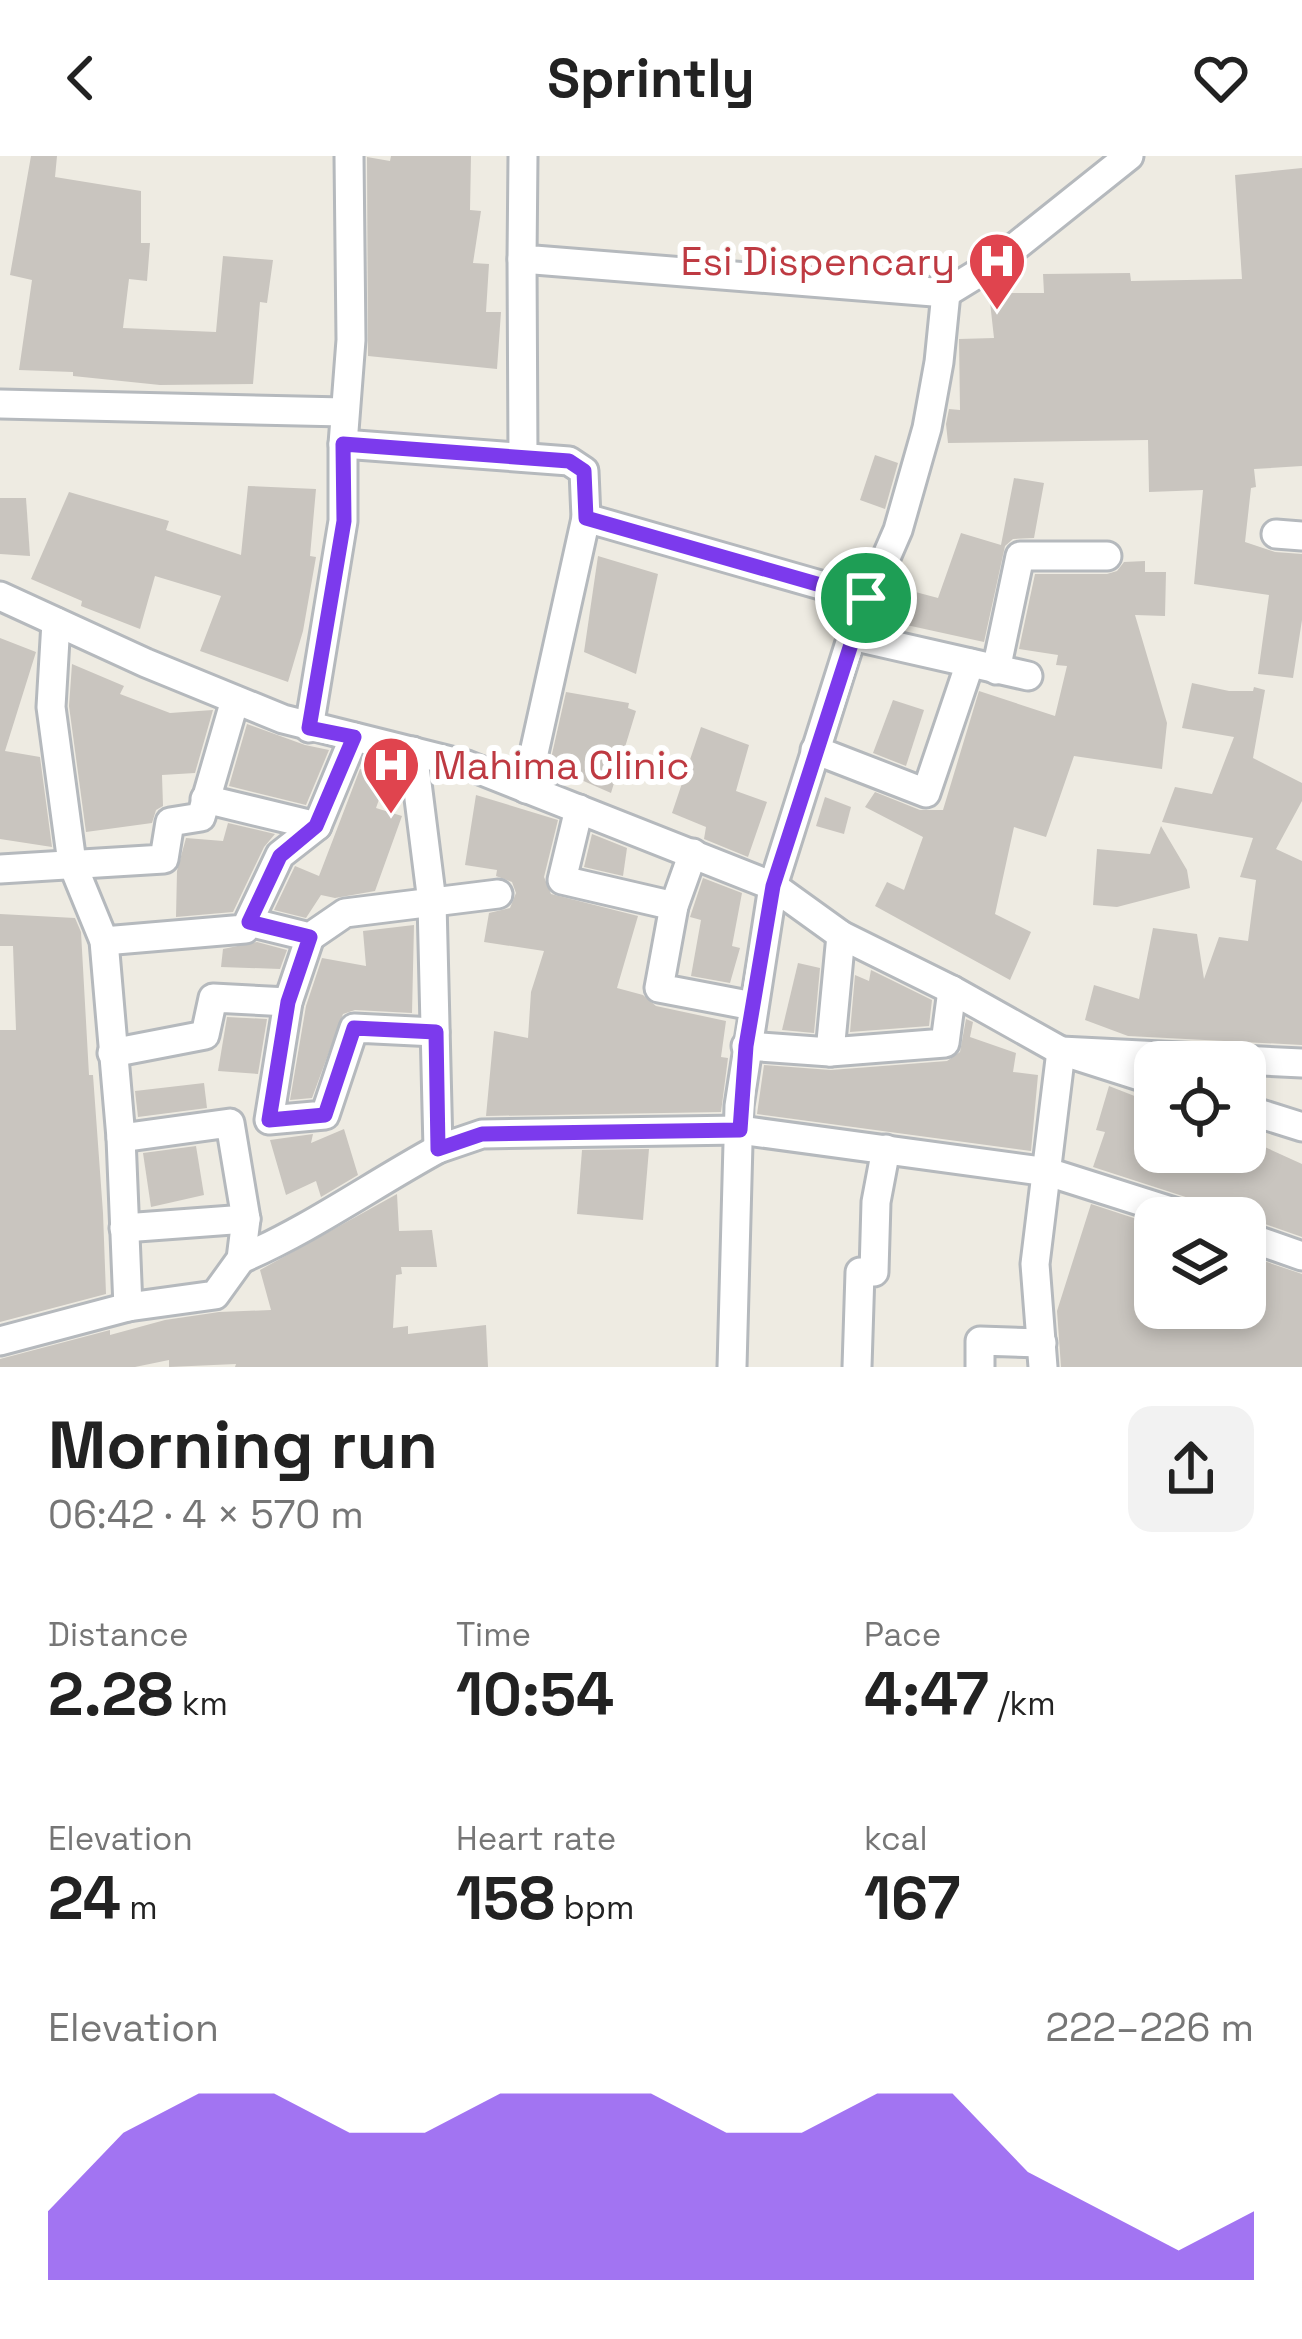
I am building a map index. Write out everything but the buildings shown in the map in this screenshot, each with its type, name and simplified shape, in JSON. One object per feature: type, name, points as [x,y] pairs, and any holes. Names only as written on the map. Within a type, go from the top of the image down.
[{"type":"street","points":[[309,728],[344,521],[344,412],[351,340],[349,156]]},
{"type":"street","points":[[523,156],[523,457]]},
{"type":"street","points":[[522,259],[946,293],[995,262],[1130,156]]},
{"type":"street","points":[[732,1367],[733,1256],[746,1046],[773,886],[852,636],[898,530],[927,428],[946,293]]},
{"type":"street","points":[[0,404],[344,412]]},
{"type":"street","points":[[343,444],[523,457],[579,465],[584,471],[586,518],[526,789]]},
{"type":"street","points":[[586,518],[866,598]]},
{"type":"street","points":[[814,750],[926,793],[983,666],[1020,556],[1107,556]]},
{"type":"street","points":[[0,596],[309,728],[467,765],[773,886],[841,935],[952,990],[1060,1052],[1134,1075]]},
{"type":"street","points":[[56,622],[52,706],[72,863],[104,941],[121,1138],[128,1307]]},
{"type":"street","points":[[852,636],[1028,676]]},
{"type":"street","points":[[0,869],[164,859],[170,822],[201,817],[235,700]]},
{"type":"street","points":[[104,941],[245,929],[280,856],[316,826],[354,737]]},
{"type":"street","points":[[412,751],[432,902],[438,1149]]},
{"type":"street","points":[[206,799],[316,826]]},
{"type":"street","points":[[579,809],[562,880],[674,906]]},
{"type":"street","points":[[693,853],[674,906],[659,988],[753,1006]]},
{"type":"street","points":[[436,1032],[354,1028],[325,1115],[269,1120],[288,1002],[310,937],[345,913],[498,895]]},
{"type":"street","points":[[249,922],[310,937]]},
{"type":"street","points":[[830,1052],[841,935]]},
{"type":"street","points":[[746,1046],[830,1052],[945,1043],[952,990]]},
{"type":"street","points":[[112,1053],[205,1035],[213,998],[288,1002]]},
{"type":"street","points":[[1060,1052],[1302,1063]]},
{"type":"street","points":[[980,1367],[980,1341],[1042,1355],[1035,1264],[1060,1052]]},
{"type":"street","points":[[1266,1116],[1302,1127]]},
{"type":"street","points":[[0,1341],[128,1307],[215,1295],[241,1258],[246,1219],[230,1123],[121,1138]]},
{"type":"street","points":[[241,1258],[297,1234],[331,1208],[438,1149],[482,1134],[740,1130],[1048,1172],[1134,1199]]},
{"type":"street","points":[[857,1367],[860,1272],[874,1272],[876,1202],[886,1149]]},
{"type":"street","points":[[124,1228],[246,1219]]},
{"type":"street","points":[[1266,1243],[1302,1256]]},
{"type":"place","name":"Esi Dispencary","points":[[997,312]]},
{"type":"place","name":"Mahima Clinic","points":[[391,816]]},
{"type":"route","points":[[343,444],[569,461],[584,471],[586,518],[866,598],[773,886],[746,1046],[740,1130],[482,1134],[438,1149],[436,1032],[354,1028],[325,1115],[269,1120],[288,1002],[310,937],[249,922],[280,856],[316,826],[354,737],[309,728],[344,521],[343,444]]}]
